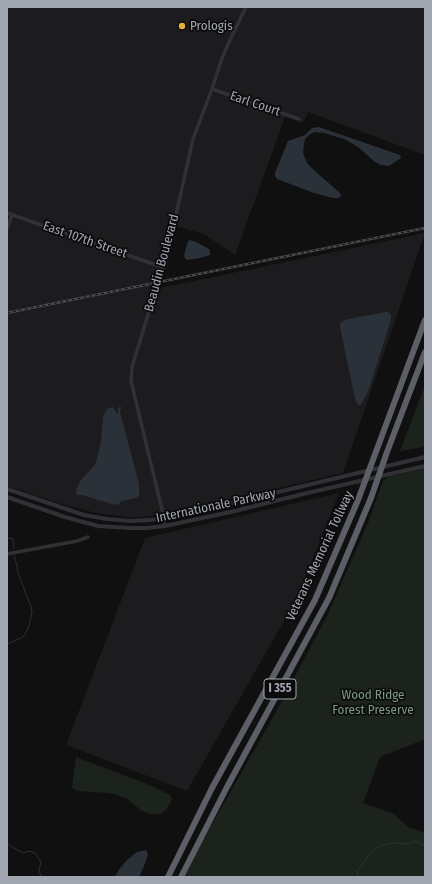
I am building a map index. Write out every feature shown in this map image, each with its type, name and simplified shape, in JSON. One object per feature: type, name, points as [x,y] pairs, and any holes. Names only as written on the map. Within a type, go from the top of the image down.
[{"type":"highway","name":"Veterans Memorial Tollway","points":[[168,877],[212,788],[315,600],[358,500],[425,320]]},
{"type":"highway","name":"Veterans Memorial Tollway","points":[[180,877],[329,598],[371,498],[425,352]]},
{"type":"street","name":"Beaudin Boulevard","points":[[165,526],[131,380],[132,367],[169,246],[193,139],[224,52],[246,7]]},
{"type":"street","name":"Earl Court","points":[[212,89],[299,118]]},
{"type":"street","name":"East 107th Street","points":[[7,213],[162,267]]},
{"type":"street","points":[[7,229],[12,215]]},
{"type":"street","name":"Internationale Parkway","points":[[7,489],[84,515],[131,521],[150,520],[182,516],[425,457]]},
{"type":"street","name":"Internationale Parkway","points":[[7,497],[65,517],[98,526],[147,528],[165,526],[235,511],[425,466]]},
{"type":"street","points":[[7,554],[77,541],[88,537]]},
{"type":"shaded area","points":[[7,7],[425,7],[425,155],[308,112],[303,123],[285,117],[235,255],[204,234],[176,226],[171,251],[160,288],[425,233],[343,473],[171,513],[134,518],[96,513],[61,504],[7,486]]},
{"type":"shaded area","points":[[319,127],[400,155],[401,158],[389,166],[381,165],[375,162],[358,147],[344,139],[315,132],[310,134],[305,139],[303,153],[307,163],[340,193],[341,196],[339,198],[333,198],[314,193],[277,179],[275,173],[288,141],[305,135],[312,128]]},
{"type":"shaded area","points":[[190,240],[209,249],[210,255],[188,260],[185,259],[184,255],[188,241]]},
{"type":"shaded area","points":[[386,312],[391,315],[391,320],[369,389],[362,403],[358,405],[355,399],[340,323],[348,319]]},
{"type":"shaded area","points":[[121,406],[120,412],[139,484],[139,496],[122,501],[115,505],[82,495],[77,495],[77,488],[80,481],[96,462],[101,442],[103,416],[107,409],[112,407],[118,414],[118,408]]},
{"type":"shaded area","points":[[339,493],[297,598],[187,791],[66,745],[145,538]]},
{"type":"shaded area","points":[[146,850],[148,854],[139,877],[115,877],[126,861],[137,852]]},
{"type":"green space","points":[[425,385],[424,447],[400,451]]},
{"type":"green space","name":"Wood Ridge Forest Preserve","points":[[425,468],[425,741],[423,740],[380,757],[363,803],[394,814],[408,827],[425,833],[425,877],[184,877],[202,842],[276,712],[327,616],[368,523],[383,481],[388,477]]},
{"type":"green space","points":[[76,757],[147,784],[170,795],[172,799],[166,810],[161,814],[150,814],[142,811],[127,799],[117,795],[78,791],[72,788]]},
{"type":"waterway","points":[[7,538],[13,539],[14,549]]},
{"type":"waterway","points":[[7,644],[23,637],[28,629],[32,612],[18,573],[14,556]]},
{"type":"waterway","points":[[358,877],[357,871],[377,848],[387,844],[408,844],[414,841],[425,846]]},
{"type":"waterway","points":[[7,842],[10,846],[23,853],[29,851],[35,853],[41,862],[39,870],[41,877]]},
{"type":"railway","points":[[7,313],[425,228]]},
{"type":"place","name":"Prologis","points":[[182,26]]}]
